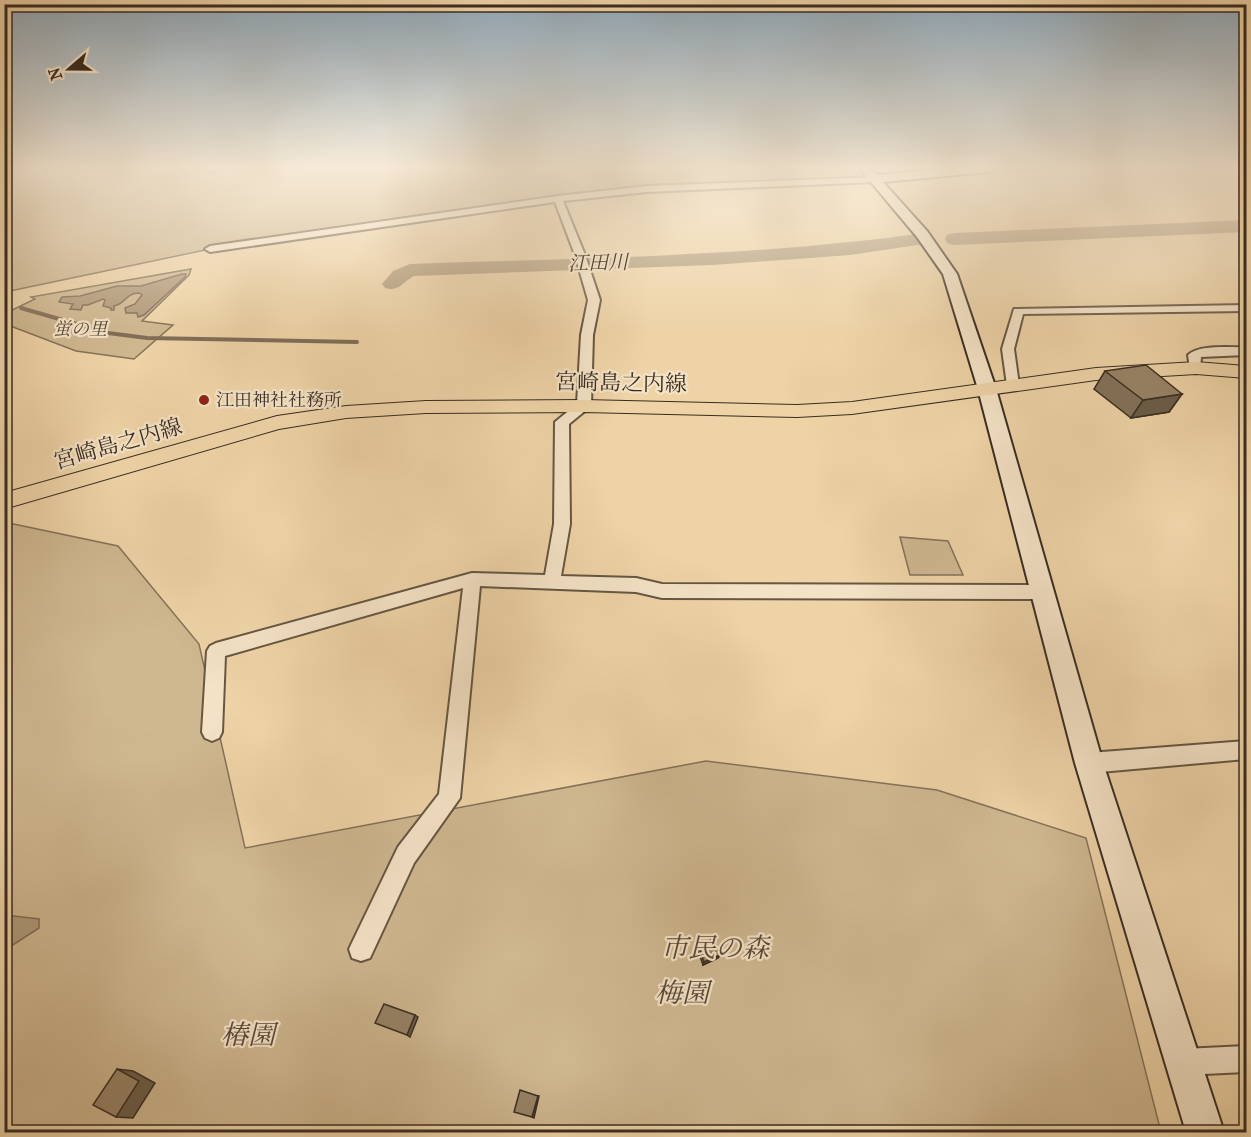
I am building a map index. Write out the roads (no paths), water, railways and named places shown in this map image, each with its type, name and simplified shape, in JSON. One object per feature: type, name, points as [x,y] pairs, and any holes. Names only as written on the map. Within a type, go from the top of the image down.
[{"type":"main road","name":"宮崎島之内線","points":[[4,501],[277,423],[346,412],[426,406],[584,406],[797,411],[852,408],[1096,374],[1196,368],[1246,372]]},
{"type":"street","points":[[210,249],[401,222]]},
{"type":"street","points":[[552,580],[562,524],[562,422],[584,406],[587,335],[594,300],[567,222]]},
{"type":"street","points":[[912,222],[950,274],[987,389],[1089,763],[1204,1132]]},
{"type":"street","points":[[1013,385],[1008,349],[1018,310],[1246,308]]},
{"type":"street","points":[[1196,368],[1194,355],[1246,351]]},
{"type":"street","points":[[212,732],[216,651],[472,579],[552,580],[636,585],[663,591],[1044,592]]},
{"type":"street","points":[[361,949],[406,855],[449,798],[472,579]]},
{"type":"street","points":[[1089,763],[1246,750]]},
{"type":"street","points":[[1183,1062],[1246,1059]]},
{"type":"waterway","name":"江田川","points":[[954,239],[1246,226]]},
{"type":"waterway","name":"江田川","points":[[392,284],[400,275],[410,270],[712,259],[850,249],[917,240]]},
{"type":"waterway","points":[[21,308],[108,333],[147,338],[357,342]]},
{"type":"place","name":"江田神社社務所","points":[[204,400]]},
{"type":"park label","name":"蛍の里","points":[[80,329]]},
{"type":"park label","name":"市民の森","points":[[715,948]]},
{"type":"park label","name":"梅園","points":[[682,993]]},
{"type":"park label","name":"椿園","points":[[248,1035]]}]
